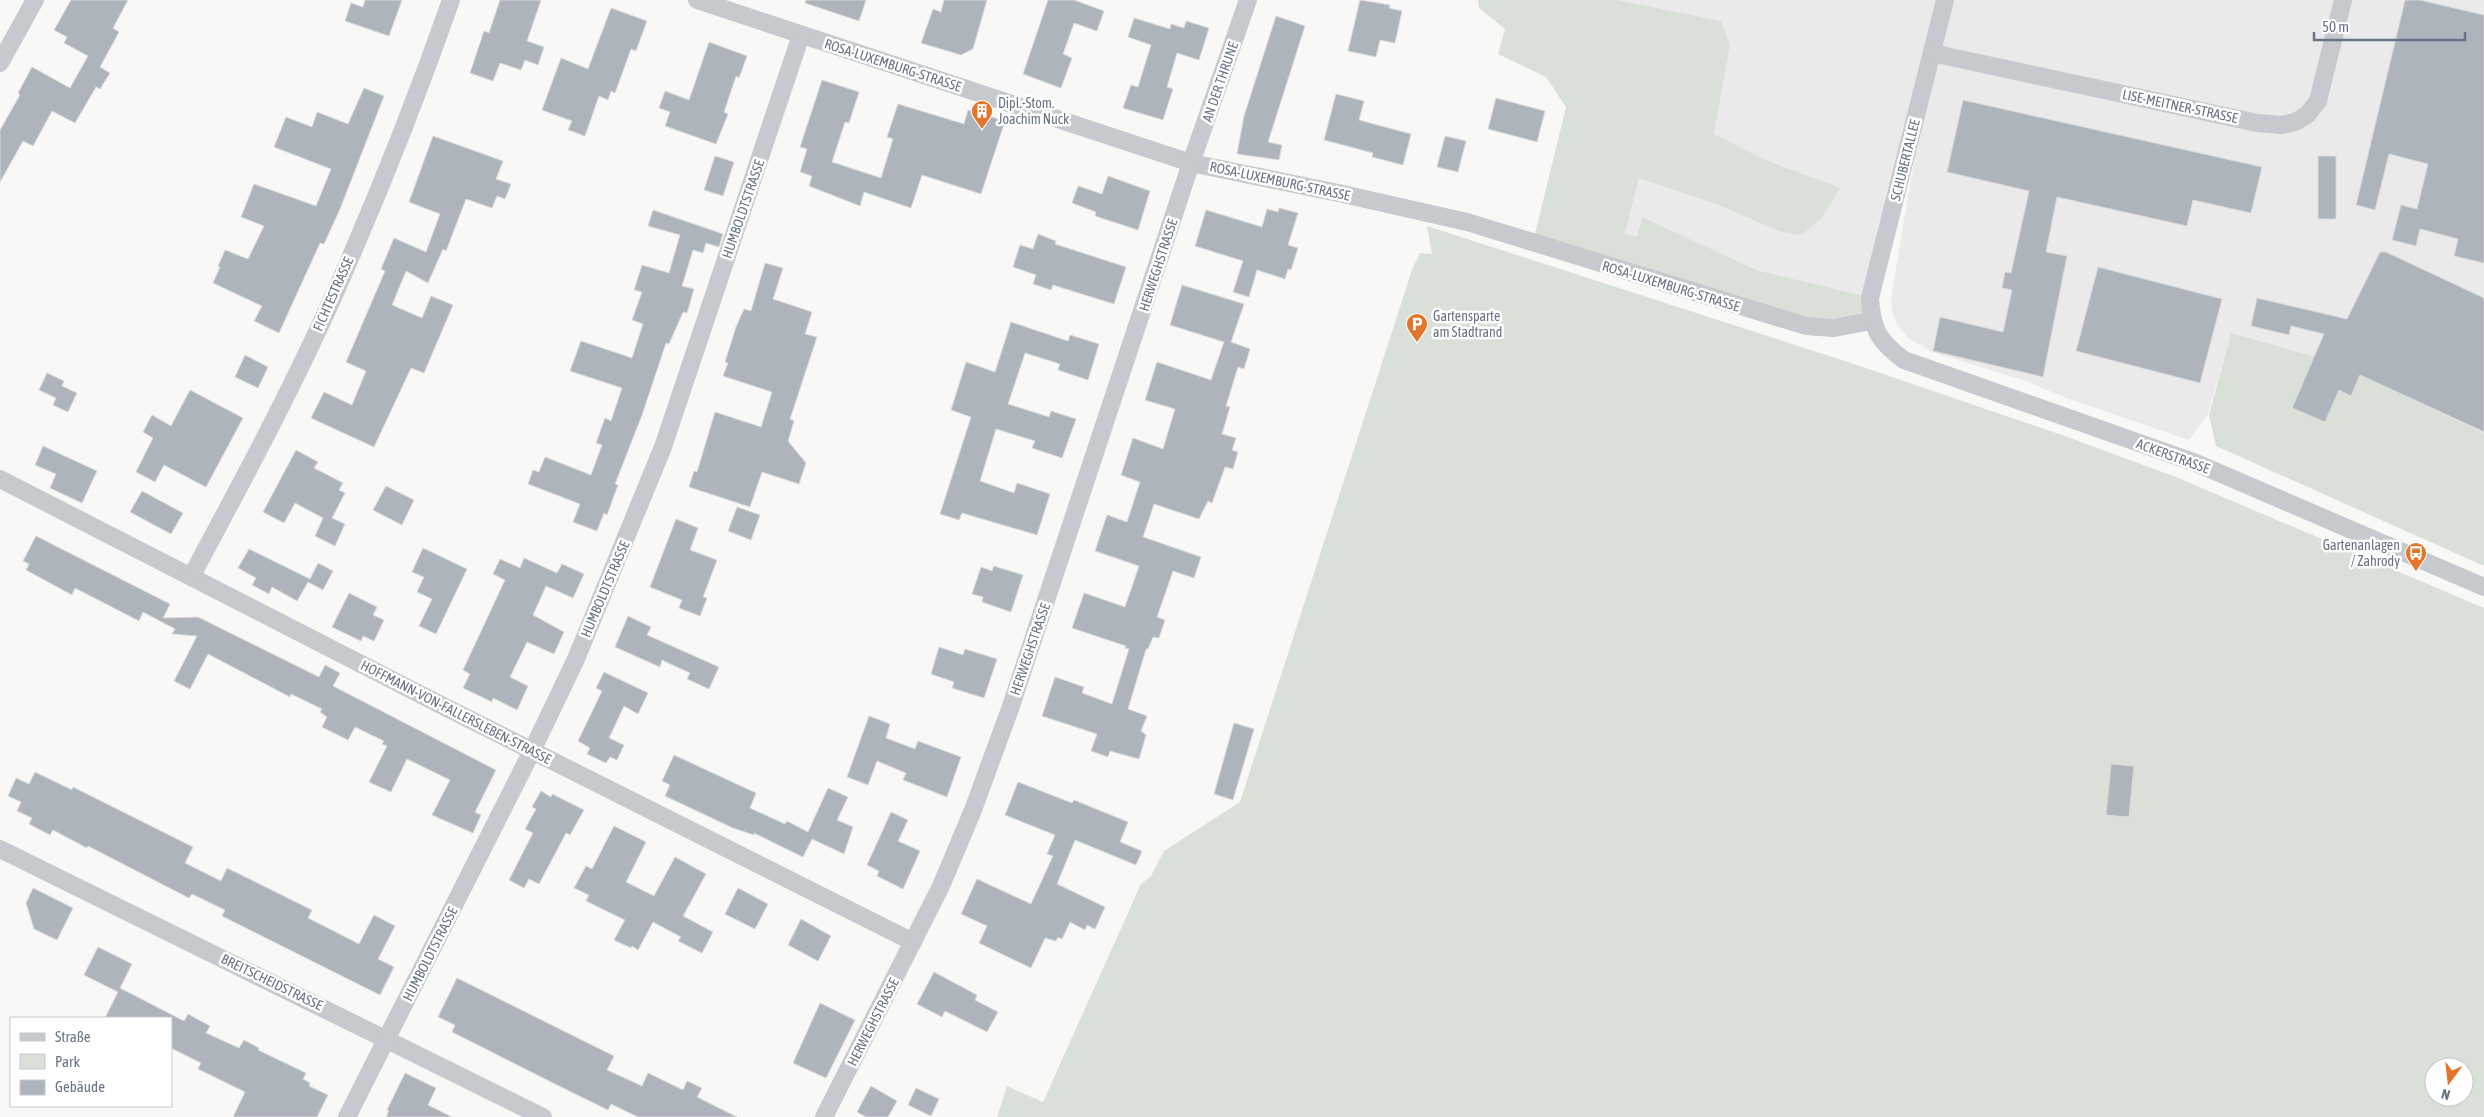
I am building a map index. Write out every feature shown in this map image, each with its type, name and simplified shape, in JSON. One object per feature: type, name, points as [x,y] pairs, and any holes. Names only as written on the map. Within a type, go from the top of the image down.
[{"type":"street","points":[[0,63],[35,0]]},
{"type":"street","name":"FICHTESTRASSE","points":[[191,577],[256,456],[334,296],[414,105],[451,0]]},
{"type":"street","name":"ROSA-LUXEMBURG-STRASSE","points":[[697,0],[1191,163],[1467,222],[1806,326],[1834,328],[1871,321]]},
{"type":"street","name":"AN DER THRUNE","points":[[1191,163],[1248,0]]},
{"type":"street","name":"SCHUBERTALLEE","points":[[1871,321],[1870,298],[1945,0]]},
{"type":"street","name":"LISE-MEITNER-STRASSE","points":[[1932,53],[2238,119],[2282,125],[2295,122],[2307,115],[2318,101],[2343,0]]},
{"type":"street","name":"HUMBOLDTSTRASSE","points":[[347,1117],[532,751],[576,659],[663,447],[802,35]]},
{"type":"street","name":"HERWEGHSTRASSE","points":[[824,1117],[941,886],[994,755],[1191,163]]},
{"type":"street","name":"ACKERSTRASSE","points":[[1871,321],[1889,350],[1904,360],[2196,463],[2484,587]]},
{"type":"street","name":"HOFFMANN-VON-FALLERSLEBEN-STRASSE","points":[[0,479],[532,751],[913,942]]},
{"type":"street","name":"BREITSCHEIDSTRASSE","points":[[1,844],[543,1117]]},
{"type":"shaded area","points":[[1618,0],[2484,0],[2484,433],[2330,361],[2231,333],[2208,414],[2189,440],[2069,399],[2023,380],[1932,352],[1908,338],[1898,326],[1892,311],[1891,299],[1932,54],[1869,297],[1756,270],[1642,218],[1637,237],[1625,234],[1639,178],[1718,205],[1782,232],[1765,160],[1714,134],[1730,45],[1721,21]]},
{"type":"green space","points":[[1478,0],[1618,0],[1721,21],[1730,45],[1714,134],[1765,160],[1840,188],[1822,218],[1801,235],[1782,232],[1718,205],[1639,178],[1625,234],[1637,237],[1642,217],[1756,270],[1869,297],[1871,320],[1832,327],[1533,242],[1566,107],[1546,77],[1498,54],[1505,29],[1479,8]]},
{"type":"green space","points":[[1427,226],[1851,363],[2062,435],[2176,477],[2484,608],[2484,1117],[997,1117],[1007,1086],[1043,1102],[1141,884],[1151,876],[1164,851],[1240,802],[1412,270],[1420,253],[1432,254]]},
{"type":"green space","points":[[2231,333],[2330,361],[2484,433],[2484,566],[2216,446],[2209,415]]},
{"type":"building","points":[[71,0],[128,0],[113,28],[119,32],[100,67],[110,73],[100,89],[96,87],[75,123],[52,111],[33,146],[23,141],[0,182],[0,130],[20,95],[18,93],[32,67],[70,88],[88,56],[64,43],[67,37],[54,30]]},
{"type":"building","points":[[365,0],[402,0],[389,36],[345,21],[351,3],[363,7]]},
{"type":"building","points":[[500,0],[541,0],[527,41],[544,47],[538,65],[525,60],[521,70],[500,63],[493,81],[470,73],[484,31],[489,33]]},
{"type":"building","points":[[806,0],[866,0],[859,21],[805,3]]},
{"type":"building","points":[[944,0],[987,0],[973,49],[961,55],[921,43],[933,9],[941,12]]},
{"type":"building","points":[[1048,0],[1074,0],[1104,11],[1097,31],[1074,23],[1063,54],[1072,58],[1061,88],[1023,74]]},
{"type":"building","points":[[1360,0],[1390,5],[1389,8],[1402,11],[1395,43],[1380,40],[1376,57],[1348,51]]},
{"type":"building","points":[[2405,0],[2420,0],[2484,15],[2484,263],[2454,256],[2458,239],[2420,229],[2416,246],[2392,240],[2401,205],[2417,209],[2428,164],[2389,154],[2375,210],[2356,205]]},
{"type":"building","points":[[611,8],[647,21],[636,51],[631,49],[615,93],[611,91],[608,100],[599,96],[585,136],[568,130],[572,121],[542,110],[561,58],[588,69]]},
{"type":"building","points":[[1276,16],[1305,26],[1268,142],[1282,145],[1279,160],[1237,154],[1244,116]]},
{"type":"building","points":[[1134,18],[1170,29],[1171,24],[1184,28],[1186,21],[1209,28],[1199,60],[1177,53],[1167,87],[1173,89],[1163,120],[1123,108],[1131,85],[1138,87],[1151,45],[1128,37]]},
{"type":"building","points":[[709,42],[747,56],[739,78],[736,76],[724,112],[728,114],[716,144],[665,126],[670,112],[659,108],[665,91],[689,100]]},
{"type":"building","points":[[822,80],[859,92],[849,123],[845,122],[832,162],[881,178],[893,139],[887,137],[898,104],[964,124],[968,110],[1005,121],[981,194],[922,175],[911,208],[864,192],[860,206],[809,186],[812,176],[800,172],[807,149],[800,147]]},
{"type":"building","points":[[364,88],[384,96],[340,209],[324,244],[320,243],[279,333],[254,321],[262,306],[213,283],[220,267],[218,266],[225,250],[248,259],[264,226],[241,217],[254,184],[316,206],[331,169],[274,147],[286,117],[312,127],[317,112],[348,124]]},
{"type":"building","points":[[1336,94],[1364,101],[1359,120],[1411,134],[1403,165],[1372,157],[1373,153],[1324,140]]},
{"type":"building","points":[[1496,98],[1545,111],[1537,142],[1488,129]]},
{"type":"building","points":[[1963,100],[2262,167],[2251,213],[2193,200],[2187,226],[2057,197],[2046,252],[2067,256],[2043,377],[1933,351],[1940,317],[2003,332],[2012,290],[2002,288],[2005,272],[2011,273],[2029,191],[1947,172]]},
{"type":"building","points":[[433,136],[503,161],[496,179],[511,184],[505,199],[497,196],[492,208],[466,199],[446,251],[443,249],[428,283],[406,271],[392,305],[422,318],[431,296],[453,305],[424,373],[411,368],[374,447],[311,418],[324,392],[352,405],[366,371],[346,362],[385,271],[381,269],[394,238],[426,252],[440,214],[409,202]]},
{"type":"building","points":[[1445,136],[1466,141],[1458,172],[1437,167]]},
{"type":"building","points":[[715,156],[734,162],[723,196],[704,190]]},
{"type":"building","points":[[2318,156],[2336,156],[2336,219],[2318,219]]},
{"type":"building","points":[[1108,176],[1150,191],[1138,230],[1095,216],[1096,212],[1072,203],[1078,186],[1102,194]]},
{"type":"building","points":[[1279,208],[1298,213],[1288,245],[1298,248],[1291,270],[1288,269],[1285,279],[1257,270],[1249,297],[1233,292],[1243,261],[1195,246],[1206,210],[1262,227],[1267,209],[1278,212]]},
{"type":"building","points":[[653,210],[723,234],[719,247],[706,243],[703,253],[693,250],[682,286],[694,289],[687,313],[683,312],[669,344],[666,343],[642,415],[615,484],[618,485],[607,515],[604,513],[597,531],[573,522],[580,504],[528,484],[533,470],[539,472],[545,457],[591,475],[602,445],[596,443],[605,418],[611,421],[622,388],[570,371],[581,341],[632,358],[643,324],[632,320],[642,292],[634,290],[642,265],[669,273],[680,235],[648,226]]},
{"type":"building","points":[[1038,234],[1056,241],[1055,244],[1126,267],[1114,304],[1053,285],[1051,290],[1033,284],[1036,275],[1013,267],[1020,245],[1033,249]]},
{"type":"building","points":[[2380,252],[2386,252],[2484,298],[2484,432],[2360,375],[2351,396],[2339,390],[2325,422],[2292,408],[2324,334],[2291,326],[2289,335],[2251,326],[2257,298],[2347,319]]},
{"type":"building","points":[[765,263],[783,268],[773,299],[812,312],[805,334],[817,337],[790,419],[794,421],[788,441],[806,463],[799,484],[762,472],[750,507],[689,487],[694,471],[697,472],[715,412],[761,427],[772,392],[723,376],[728,363],[725,362],[736,327],[744,309],[751,311]]},
{"type":"building","points":[[2098,267],[2222,299],[2200,383],[2076,351]]},
{"type":"building","points":[[1182,285],[1244,304],[1231,342],[1250,349],[1244,369],[1238,367],[1226,406],[1230,407],[1222,434],[1236,438],[1232,450],[1238,452],[1233,469],[1225,467],[1212,503],[1208,501],[1199,519],[1154,504],[1143,537],[1201,557],[1194,578],[1173,571],[1157,617],[1165,620],[1159,638],[1153,637],[1148,649],[1146,649],[1128,709],[1147,716],[1141,731],[1146,735],[1139,759],[1110,751],[1108,757],[1091,751],[1097,734],[1042,716],[1055,677],[1084,687],[1082,693],[1112,704],[1129,649],[1125,648],[1126,646],[1072,628],[1084,593],[1125,607],[1139,566],[1095,551],[1107,515],[1127,522],[1140,482],[1121,475],[1133,438],[1163,449],[1175,409],[1145,400],[1157,362],[1211,380],[1224,342],[1170,325]]},
{"type":"building","points":[[1011,322],[1068,341],[1070,335],[1099,344],[1088,380],[1058,370],[1060,364],[1025,353],[1008,404],[1049,417],[1051,411],[1076,419],[1062,458],[1032,448],[1035,441],[996,429],[980,481],[1014,493],[1017,483],[1050,494],[1037,535],[962,513],[959,520],[940,514],[971,417],[951,410],[966,362],[995,372]]},
{"type":"building","points":[[245,355],[268,367],[258,388],[235,377]]},
{"type":"building","points":[[47,373],[64,381],[62,386],[77,393],[68,412],[53,405],[56,398],[39,390]]},
{"type":"building","points":[[190,390],[243,418],[206,487],[164,465],[155,482],[136,472],[153,438],[143,432],[152,415],[171,426]]},
{"type":"building","points":[[43,446],[97,471],[82,503],[50,488],[56,474],[35,465]]},
{"type":"building","points":[[296,450],[318,462],[314,468],[343,483],[339,490],[345,493],[332,518],[345,524],[335,546],[315,536],[323,518],[295,503],[284,523],[263,512]]},
{"type":"building","points":[[386,486],[414,500],[402,525],[373,510]]},
{"type":"building","points":[[142,491],[183,513],[171,534],[130,512]]},
{"type":"building","points":[[737,507],[760,515],[751,540],[728,531]]},
{"type":"building","points":[[676,519],[698,528],[690,550],[717,560],[703,597],[707,598],[700,616],[679,608],[682,600],[650,587]]},
{"type":"building","points":[[36,536],[170,604],[163,618],[198,617],[319,677],[325,665],[340,673],[333,686],[496,770],[475,812],[481,815],[473,833],[432,815],[450,780],[407,759],[391,792],[369,782],[387,746],[382,744],[384,741],[355,727],[348,740],[322,727],[327,717],[320,712],[322,709],[291,694],[290,697],[208,654],[190,689],[174,681],[197,636],[172,634],[175,629],[143,612],[139,621],[75,588],[72,595],[26,570],[29,564],[23,561]]},
{"type":"building","points":[[423,548],[467,569],[436,634],[419,626],[432,599],[417,592],[424,577],[412,572]]},
{"type":"building","points":[[249,549],[310,579],[318,563],[333,571],[323,590],[308,582],[297,601],[272,587],[269,594],[252,585],[256,578],[238,568]]},
{"type":"building","points":[[524,558],[557,573],[562,564],[584,574],[573,598],[546,586],[533,615],[564,632],[554,654],[527,642],[510,677],[528,686],[517,710],[493,698],[492,702],[463,688],[470,674],[463,670],[505,580],[493,574],[500,559],[520,568]]},
{"type":"building","points":[[994,566],[1023,575],[1011,612],[982,602],[983,597],[972,594],[981,567],[992,571]]},
{"type":"building","points":[[349,593],[377,607],[373,615],[384,620],[374,641],[363,636],[361,641],[332,627]]},
{"type":"building","points":[[628,616],[651,627],[647,635],[719,667],[709,689],[687,679],[690,673],[662,660],[660,667],[615,647]]},
{"type":"building","points":[[939,647],[963,655],[965,649],[997,659],[984,698],[952,688],[954,682],[931,674]]},
{"type":"building","points":[[604,672],[648,693],[638,714],[624,706],[609,738],[624,745],[617,760],[610,757],[606,763],[587,754],[590,748],[578,741],[602,691],[596,688]]},
{"type":"building","points":[[869,716],[890,724],[886,738],[915,749],[918,741],[961,757],[947,797],[903,780],[906,773],[877,761],[868,785],[847,777]]},
{"type":"building","points":[[1234,723],[1254,729],[1233,800],[1214,794]]},
{"type":"building","points":[[674,755],[756,793],[750,808],[785,824],[787,821],[808,832],[828,788],[848,797],[837,820],[853,827],[844,854],[812,839],[803,857],[754,833],[754,835],[733,828],[665,796],[670,785],[662,781]]},
{"type":"building","points":[[2111,764],[2134,766],[2129,817],[2106,815]]},
{"type":"building","points":[[35,772],[72,790],[73,787],[193,847],[185,863],[221,881],[227,868],[312,910],[308,918],[359,944],[374,915],[395,926],[378,959],[394,967],[380,995],[222,916],[225,910],[192,894],[189,898],[53,830],[50,835],[29,824],[32,818],[17,811],[21,802],[8,796],[16,778],[29,784]]},
{"type":"building","points":[[1018,782],[1072,803],[1074,800],[1128,822],[1120,842],[1142,851],[1136,865],[1075,840],[1057,884],[1105,907],[1095,929],[1087,925],[1085,930],[1070,922],[1062,939],[1058,937],[1056,941],[1045,938],[1031,968],[979,943],[987,926],[961,914],[977,879],[1031,904],[1053,856],[1047,854],[1055,835],[1005,815]]},
{"type":"building","points":[[541,791],[551,797],[552,794],[584,810],[570,835],[566,833],[539,884],[529,879],[524,888],[509,880],[533,833],[525,829],[536,809],[532,807]]},
{"type":"building","points":[[891,812],[908,820],[898,841],[920,851],[903,889],[877,876],[879,871],[867,865]]},
{"type":"building","points":[[614,826],[646,842],[626,882],[654,896],[675,857],[706,874],[683,916],[713,932],[702,953],[678,941],[681,937],[653,922],[638,950],[614,940],[625,920],[586,901],[589,895],[574,888],[586,866],[592,869]]},
{"type":"building","points":[[33,888],[73,908],[57,940],[34,929],[26,903]]},
{"type":"building","points":[[738,888],[768,904],[755,929],[725,914]]},
{"type":"building","points":[[801,919],[831,936],[818,961],[788,945]]},
{"type":"building","points":[[98,947],[132,964],[120,988],[184,1021],[188,1014],[210,1026],[206,1033],[239,1048],[244,1040],[259,1048],[258,1050],[306,1073],[303,1079],[310,1083],[309,1086],[328,1095],[317,1117],[233,1117],[245,1092],[198,1069],[201,1063],[172,1048],[172,1017],[106,1017],[118,992],[84,975]]},
{"type":"building","points":[[934,972],[977,995],[975,1000],[998,1012],[987,1032],[945,1011],[942,1017],[917,1004]]},
{"type":"building","points":[[457,978],[614,1056],[607,1070],[642,1086],[648,1073],[683,1090],[687,1081],[702,1088],[697,1097],[737,1117],[638,1117],[611,1104],[608,1110],[557,1085],[452,1032],[455,1025],[438,1017]]},
{"type":"building","points":[[820,1003],[855,1020],[826,1078],[793,1063]]},
{"type":"building","points":[[405,1073],[436,1088],[428,1105],[452,1117],[386,1117],[389,1111],[387,1110]]},
{"type":"building","points":[[871,1086],[897,1101],[888,1117],[866,1117],[857,1112]]},
{"type":"building","points":[[916,1088],[939,1099],[931,1116],[908,1105]]},
{"type":"place","name":"Dipl.-Stom. Joachim Nuck","points":[[982,130]]},
{"type":"place","name":"Gartensparte am Stadtrand","points":[[1417,343]]},
{"type":"place","name":"Gartenanlagen / Zahrody","points":[[2416,572]]}]
